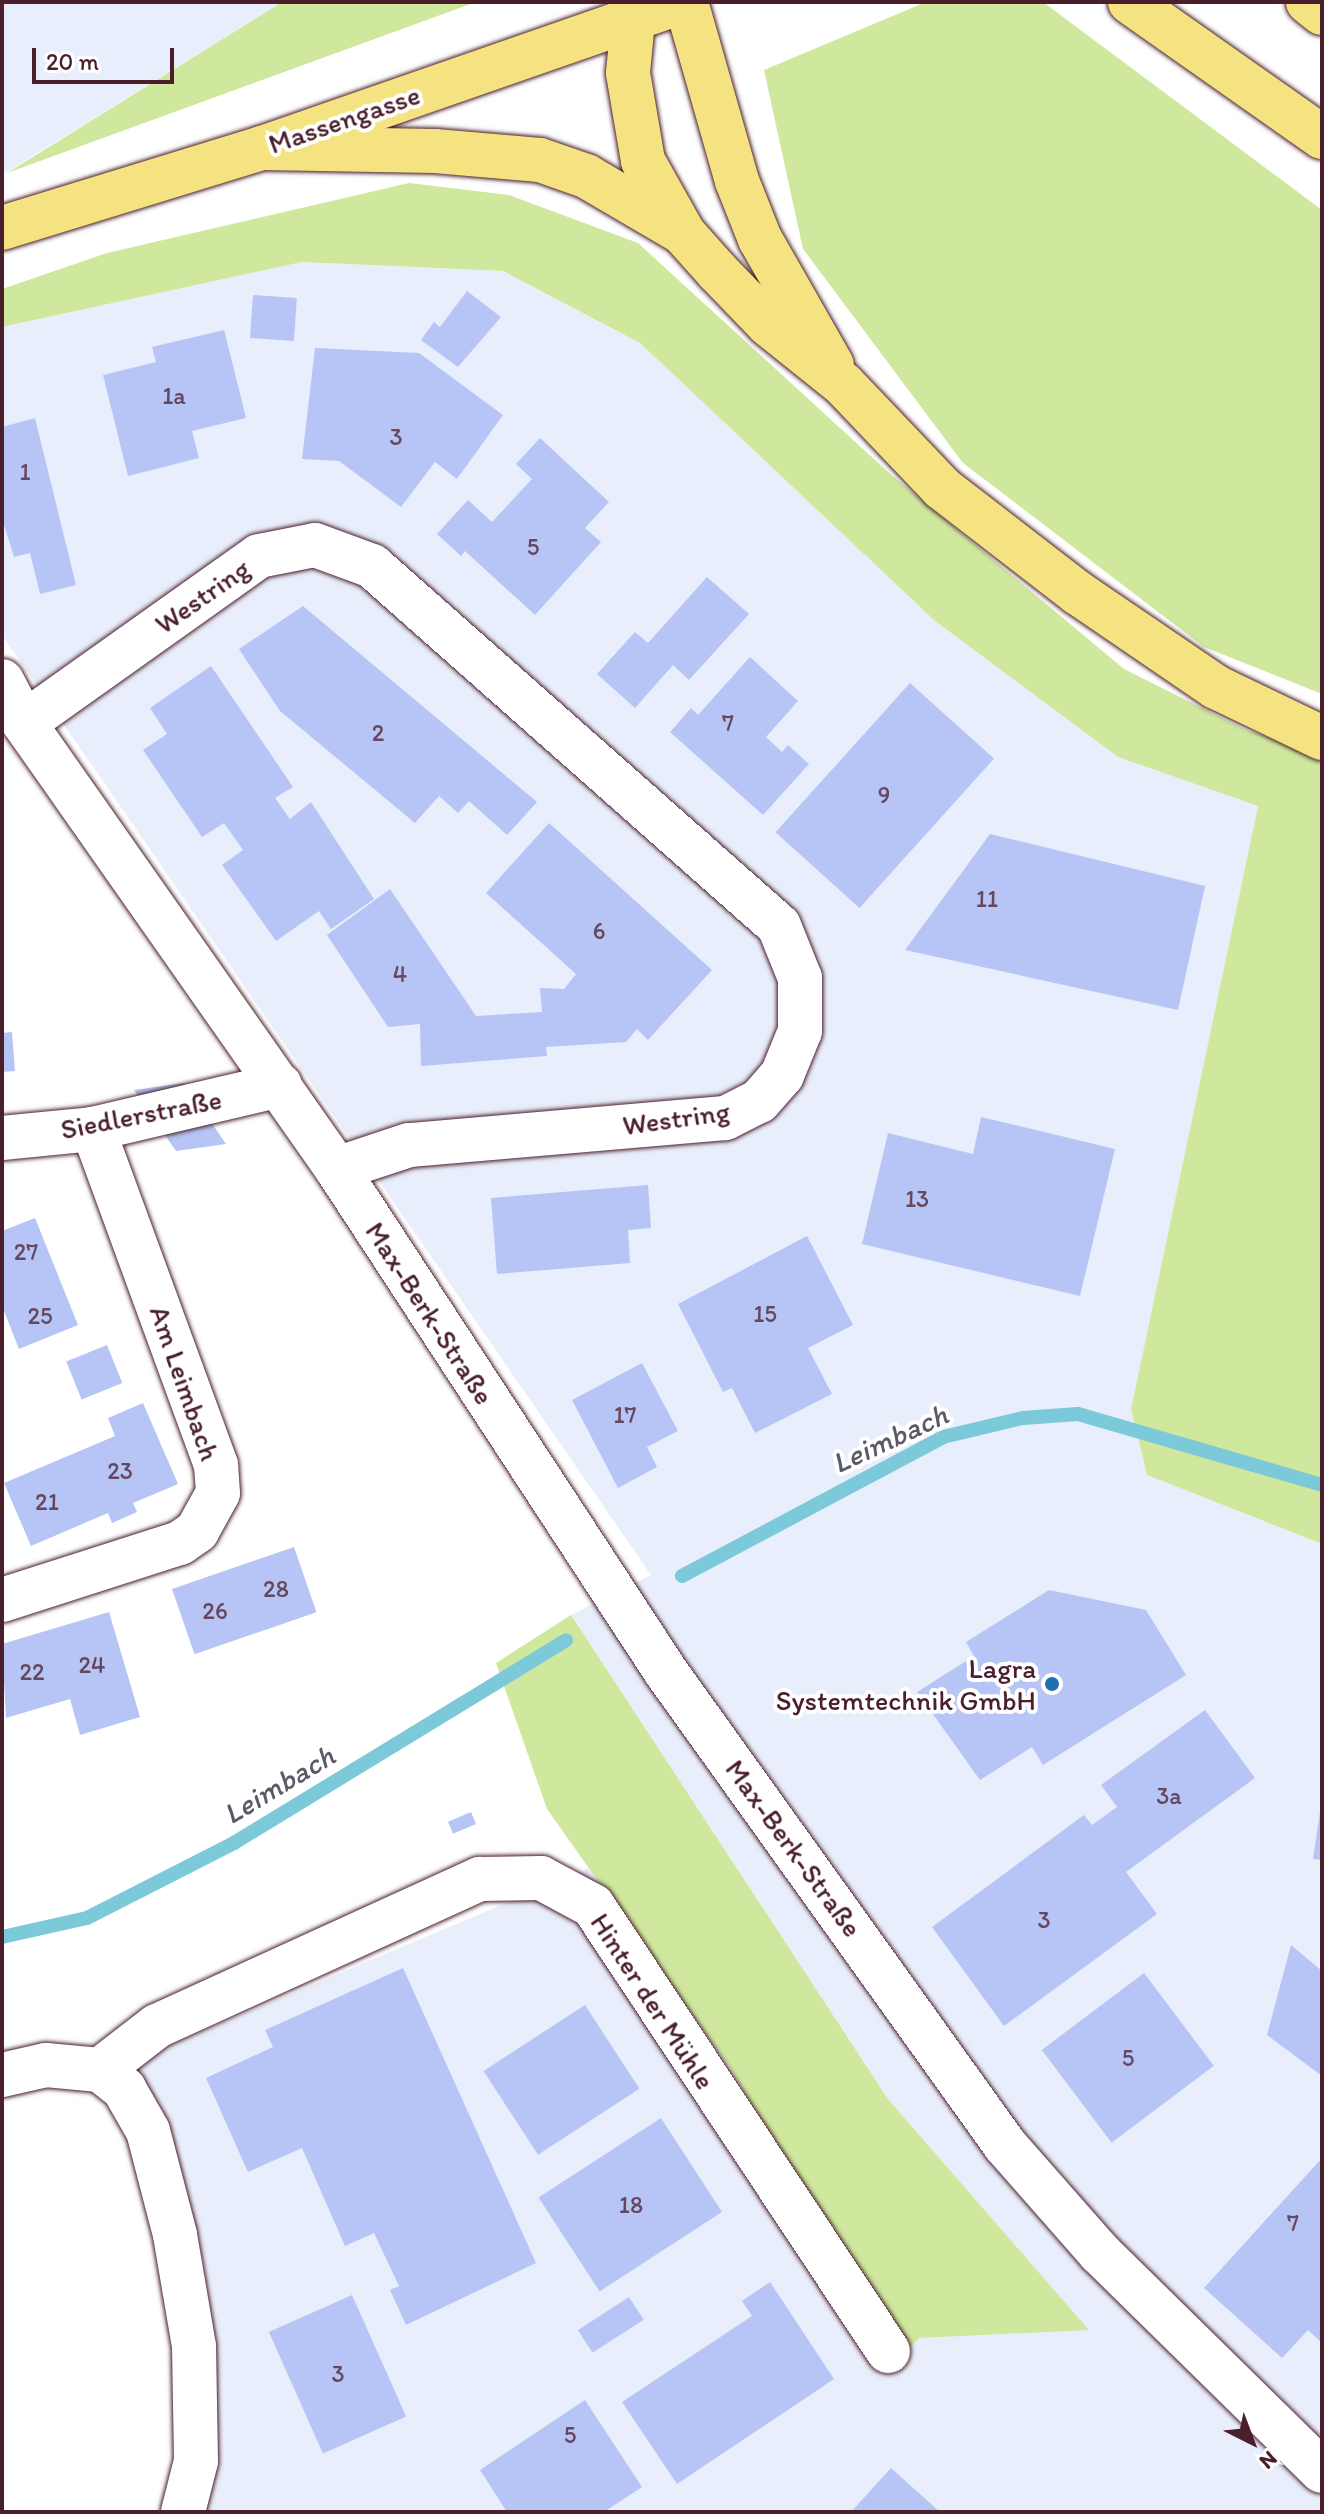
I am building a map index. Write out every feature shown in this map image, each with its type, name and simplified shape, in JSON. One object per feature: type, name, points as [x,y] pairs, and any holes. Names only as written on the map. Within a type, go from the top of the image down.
[{"type":"main road","name":"Massengasse","points":[[2,228],[262,148],[684,2]]},
{"type":"main road","points":[[684,2],[737,181],[760,239],[843,384]]},
{"type":"main road","points":[[1130,2],[1322,137]]},
{"type":"main road","points":[[1308,2],[1322,13]]},
{"type":"main road","points":[[633,20],[628,73],[632,119],[643,161],[684,234]]},
{"type":"main road","points":[[262,148],[435,151],[540,160],[638,203],[684,234],[768,324],[843,384],[942,488],[1078,593],[1216,687],[1322,738]]},
{"type":"street","name":"Westring","points":[[24,723],[259,556],[315,545],[372,566],[779,926],[800,978],[800,1031],[782,1075],[759,1101],[725,1118],[409,1145],[337,1169]]},
{"type":"street","points":[[2,681],[24,723],[337,1169]]},
{"type":"street","name":"Siedlerstraße","points":[[2,1138],[93,1129],[280,1085]]},
{"type":"street","name":"Am Leimbach","points":[[2,1600],[180,1543],[197,1531],[218,1493],[216,1465],[93,1129]]},
{"type":"street","name":"Max-Berk-Straße","points":[[337,1169],[581,1546],[1005,2145],[1100,2253],[1322,2471]]},
{"type":"street","name":"Hinter der Mühle","points":[[100,2070],[157,2026],[480,1879],[541,1878],[593,1906],[888,2351]]},
{"type":"street","points":[[2,2075],[46,2065],[100,2070],[124,2089],[148,2131],[175,2235],[194,2346],[196,2461],[183,2512]]},
{"type":"shaded area","points":[[2,2],[282,2],[2,175]]},
{"type":"shaded area","points":[[302,262],[503,271],[640,343],[935,621],[1118,757],[1258,806],[1131,1409],[1147,1475],[1322,1544],[1322,2512],[205,2512],[125,2064],[589,1868],[731,2069],[902,2354],[920,2338],[1088,2329],[888,2099],[571,1615],[651,1575],[2,635],[2,327]]},
{"type":"green space","points":[[282,2],[476,2],[7,173]]},
{"type":"green space","points":[[926,2],[1043,2],[1322,210],[1322,694],[1204,647],[963,463],[803,249],[764,70]]},
{"type":"green space","points":[[409,183],[509,195],[638,243],[887,471],[1124,669],[1246,730],[1322,754],[1322,1544],[1147,1475],[1131,1409],[1258,806],[1118,757],[935,621],[640,343],[503,271],[302,262],[2,327],[2,289],[107,253]]},
{"type":"green space","points":[[571,1615],[888,2099],[1089,2330],[920,2338],[901,2355],[731,2069],[547,1809],[496,1663]]},
{"type":"building","points":[[467,291],[501,317],[458,367],[421,340],[434,322],[440,327]]},
{"type":"building","points":[[253,295],[297,298],[294,341],[250,338]]},
{"type":"building","points":[[224,330],[246,418],[192,431],[199,458],[128,476],[103,375],[156,362],[152,347]]},
{"type":"building","points":[[315,348],[419,353],[503,415],[457,479],[435,462],[401,507],[339,461],[302,459]]},
{"type":"building","points":[[35,418],[76,585],[40,594],[30,553],[14,557],[2,518],[2,427]]},
{"type":"building","points":[[540,438],[609,502],[585,528],[601,542],[535,615],[465,551],[461,556],[437,534],[468,500],[492,522],[532,479],[516,464]]},
{"type":"building","points":[[707,577],[749,614],[689,680],[673,665],[635,708],[597,674],[635,632],[648,643]]},
{"type":"building","points":[[303,606],[537,802],[507,835],[469,801],[458,813],[439,796],[415,823],[280,711],[239,649]]},
{"type":"building","points":[[750,657],[798,701],[766,737],[782,752],[788,745],[809,764],[763,815],[670,732],[691,708],[698,715]]},
{"type":"building","points":[[211,666],[293,787],[275,798],[290,819],[311,802],[374,899],[331,929],[319,911],[276,941],[222,865],[243,850],[224,823],[202,837],[143,750],[167,734],[150,708]]},
{"type":"building","points":[[910,683],[994,759],[859,908],[776,832]]},
{"type":"building","points":[[549,823],[712,970],[648,1040],[637,1029],[626,1042],[546,1047],[547,1056],[421,1066],[420,1024],[388,1027],[327,935],[390,889],[476,1016],[542,1012],[540,988],[564,989],[576,974],[486,893]]},
{"type":"building","points":[[990,834],[1205,886],[1178,1010],[905,950]]},
{"type":"building","points":[[12,1032],[15,1071],[2,1072],[2,1033]]},
{"type":"building","points":[[184,1083],[226,1144],[176,1151],[134,1090]]},
{"type":"building","points":[[981,1117],[1115,1149],[1080,1296],[862,1244],[888,1133],[973,1154]]},
{"type":"building","points":[[648,1185],[651,1228],[628,1230],[630,1263],[497,1274],[491,1198]]},
{"type":"building","points":[[35,1218],[78,1325],[19,1349],[2,1306],[2,1231]]},
{"type":"building","points":[[807,1236],[853,1325],[808,1348],[832,1394],[755,1433],[732,1388],[723,1392],[678,1304]]},
{"type":"building","points":[[107,1345],[122,1383],[82,1399],[66,1361]]},
{"type":"building","points":[[642,1363],[678,1431],[647,1447],[657,1467],[618,1488],[572,1400]]},
{"type":"building","points":[[143,1403],[178,1484],[133,1503],[137,1512],[112,1523],[108,1513],[31,1546],[4,1483],[115,1436],[108,1418]]},
{"type":"building","points":[[294,1547],[316,1612],[194,1654],[172,1589]]},
{"type":"building","name":"Lagra Systemtechnik GmbH","points":[[1049,1590],[1146,1610],[1186,1675],[1043,1765],[1032,1747],[980,1780],[917,1692],[974,1656],[966,1642]]},
{"type":"building","points":[[109,1612],[140,1717],[80,1735],[70,1699],[6,1718],[2,1644]]},
{"type":"building","points":[[1205,1710],[1255,1778],[1126,1872],[1157,1914],[1004,2026],[932,1927],[1084,1815],[1092,1825],[1117,1807],[1101,1785]]},
{"type":"building","points":[[471,1812],[476,1824],[453,1834],[448,1822]]},
{"type":"building","points":[[1322,1812],[1322,1860],[1313,1859]]},
{"type":"building","points":[[1291,1945],[1322,1971],[1322,2076],[1267,2035]]},
{"type":"building","points":[[403,1968],[536,2263],[406,2325],[390,2290],[399,2286],[374,2233],[345,2246],[302,2148],[248,2172],[206,2078],[273,2047],[265,2030]]},
{"type":"building","points":[[1144,1973],[1214,2066],[1112,2143],[1042,2050]]},
{"type":"building","points":[[585,2005],[639,2089],[538,2155],[484,2071]]},
{"type":"building","points":[[661,2118],[722,2212],[600,2291],[539,2198]]},
{"type":"building","points":[[1322,2158],[1322,2343],[1308,2330],[1282,2358],[1204,2288]]},
{"type":"building","points":[[770,2282],[834,2379],[677,2484],[622,2402],[752,2316],[742,2301]]},
{"type":"building","points":[[352,2295],[406,2417],[323,2454],[269,2332]]},
{"type":"building","points":[[629,2297],[644,2320],[593,2353],[578,2330]]},
{"type":"building","points":[[585,2400],[642,2487],[604,2512],[507,2512],[480,2470]]},
{"type":"building","points":[[891,2468],[940,2512],[851,2512]]},
{"type":"waterway","name":"Leimbach","points":[[682,1576],[943,1437],[1023,1418],[1078,1414],[1322,1485]]},
{"type":"waterway","name":"Leimbach","points":[[2,1937],[87,1918],[234,1843],[566,1640]]},
{"type":"place","name":"Lagra Systemtechnik GmbH","points":[[1052,1684]]}]
